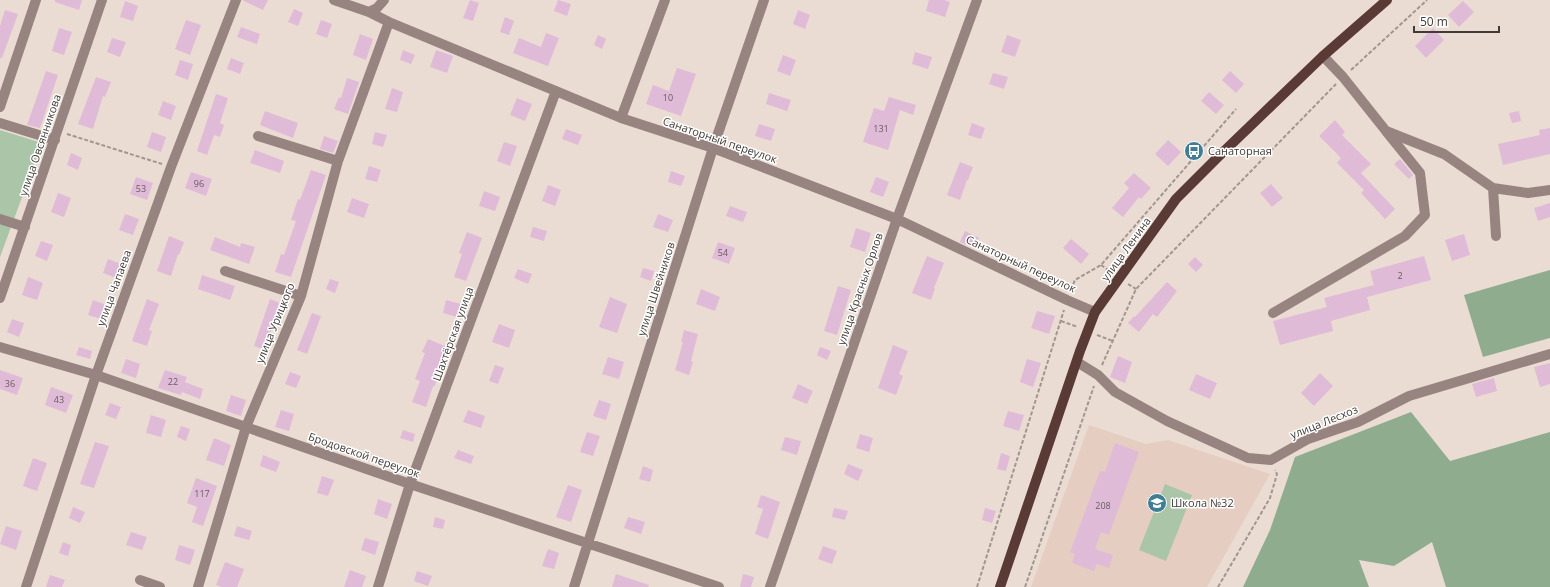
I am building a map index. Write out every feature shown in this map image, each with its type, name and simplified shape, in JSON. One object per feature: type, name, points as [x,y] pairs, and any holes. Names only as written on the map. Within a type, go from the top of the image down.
[{"type":"main road","name":"улица Ленина","points":[[1000,587],[1095,312],[1176,199],[1218,156],[1323,56],[1387,0]]},
{"type":"street","points":[[0,107],[36,0]]},
{"type":"street","name":"улица Овсянникова","points":[[1,295],[102,0]]},
{"type":"street","name":"улица Чапаева","points":[[26,587],[96,375],[171,167],[236,0]]},
{"type":"street","name":"Санаторный переулок","points":[[334,0],[369,12],[389,22],[621,118],[713,148],[897,219],[1095,312]]},
{"type":"street","points":[[369,12],[377,8],[384,0]]},
{"type":"street","points":[[621,118],[665,0]]},
{"type":"street","name":"улица Швейников","points":[[574,587],[713,148],[764,0]]},
{"type":"street","name":"улица Красных Орлов","points":[[770,587],[897,219],[977,0]]},
{"type":"street","name":"улица Урицкого","points":[[198,587],[246,427],[301,296],[338,161],[389,22]]},
{"type":"street","points":[[1273,313],[1405,236],[1425,215],[1420,173],[1343,77],[1323,56]]},
{"type":"street","name":"Шахтёрская улица","points":[[378,587],[410,484],[556,92]]},
{"type":"street","points":[[0,123],[56,136]]},
{"type":"street","points":[[1386,131],[1444,154],[1493,188],[1528,193],[1550,190]]},
{"type":"street","points":[[258,136],[338,161]]},
{"type":"street","points":[[1493,188],[1496,236]]},
{"type":"street","points":[[0,219],[25,227]]},
{"type":"street","points":[[225,271],[301,296]]},
{"type":"street","name":"Бродовской переулок","points":[[0,347],[96,375],[410,484],[719,587]]},
{"type":"street","name":"улица Лесхоз","points":[[1271,460],[1308,439],[1358,422],[1409,396],[1550,354]]},
{"type":"street","points":[[1077,362],[1098,375],[1116,392],[1167,421],[1248,458],[1271,460]]},
{"type":"street","points":[[140,580],[160,587]]},
{"type":"path","points":[[1025,587],[1098,375],[1136,289],[1343,77],[1426,0]]},
{"type":"path","points":[[56,136],[171,167]]},
{"type":"path","points":[[1218,587],[1270,498],[1277,474],[1271,460]]},
{"type":"shaded area","name":"Школа №32","points":[[1089,425],[1146,444],[1168,440],[1270,474],[1207,587],[1031,587]]},
{"type":"green space","points":[[0,130],[42,143],[0,257]]},
{"type":"green space","points":[[1550,270],[1550,338],[1483,357],[1464,295]]},
{"type":"green space","points":[[1411,412],[1450,461],[1550,432],[1550,587],[1446,587],[1432,542],[1394,566],[1359,560],[1369,587],[1243,587],[1270,530],[1295,457]]},
{"type":"green space","points":[[1165,484],[1192,495],[1166,561],[1139,550]]},
{"type":"building","points":[[55,0],[82,0],[79,10],[55,2]]},
{"type":"building","points":[[242,0],[268,0],[263,10]]},
{"type":"building","points":[[470,0],[479,3],[473,21],[463,18]]},
{"type":"building","points":[[558,0],[571,4],[567,16],[554,11]]},
{"type":"building","points":[[929,0],[944,0],[950,2],[945,17],[926,11]]},
{"type":"building","points":[[125,1],[138,6],[133,21],[120,17]]},
{"type":"building","points":[[1463,1],[1474,12],[1459,27],[1448,15]]},
{"type":"building","points":[[294,9],[303,13],[298,26],[288,22]]},
{"type":"building","points":[[5,10],[18,14],[2,58],[0,58],[0,26]]},
{"type":"building","points":[[798,10],[810,15],[805,29],[793,24]]},
{"type":"building","points":[[505,17],[514,21],[509,35],[500,32]]},
{"type":"building","points":[[186,20],[201,25],[190,55],[175,49]]},
{"type":"building","points":[[321,20],[332,24],[327,38],[316,34]]},
{"type":"building","points":[[241,27],[260,34],[257,44],[237,37]]},
{"type":"building","points":[[59,28],[72,32],[64,55],[52,51]]},
{"type":"building","points":[[1433,28],[1444,40],[1426,58],[1415,46]]},
{"type":"building","points":[[546,33],[559,38],[548,66],[513,53],[519,38],[541,47]]},
{"type":"building","points":[[360,34],[373,39],[366,60],[353,55]]},
{"type":"building","points":[[598,35],[606,39],[602,49],[594,45]]},
{"type":"building","points":[[1007,35],[1021,40],[1015,57],[1001,52]]},
{"type":"building","points":[[112,38],[126,42],[120,57],[107,52]]},
{"type":"building","points":[[403,50],[415,55],[411,64],[400,60]]},
{"type":"building","points":[[436,50],[453,56],[447,73],[430,67]]},
{"type":"building","points":[[915,52],[932,57],[928,69],[912,64]]},
{"type":"building","points":[[783,55],[796,60],[790,76],[777,71]]},
{"type":"building","points":[[231,58],[244,63],[240,74],[227,69]]},
{"type":"building","points":[[180,60],[193,64],[188,80],[175,75]]},
{"type":"building","points":[[677,68],[696,74],[681,116],[646,104],[653,85],[669,91]]},
{"type":"building","points":[[46,71],[58,75],[40,128],[27,125]]},
{"type":"building","points":[[1230,71],[1244,84],[1236,93],[1222,80]]},
{"type":"building","points":[[993,73],[1008,77],[1004,89],[989,84]]},
{"type":"building","points":[[96,77],[111,82],[105,97],[103,96],[93,129],[78,124]]},
{"type":"building","points":[[347,78],[359,82],[348,114],[334,109],[339,97],[341,98]]},
{"type":"building","points":[[392,88],[403,92],[397,112],[385,109]]},
{"type":"building","points":[[1209,92],[1224,105],[1216,114],[1201,101]]},
{"type":"building","points":[[769,93],[791,100],[787,111],[766,104]]},
{"type":"building","points":[[216,94],[228,98],[220,123],[224,125],[220,137],[214,135],[207,155],[197,151]]},
{"type":"building","points":[[889,97],[916,105],[913,115],[900,110],[888,150],[863,142],[874,108],[884,111]]},
{"type":"building","points":[[517,98],[532,104],[525,121],[510,115]]},
{"type":"building","points":[[163,101],[176,106],[171,120],[158,115]]},
{"type":"building","points":[[265,111],[298,123],[293,138],[260,125]]},
{"type":"building","points":[[1519,111],[1521,121],[1512,123],[1509,113]]},
{"type":"building","points":[[1335,120],[1345,132],[1342,135],[1371,164],[1361,173],[1395,209],[1385,219],[1361,193],[1364,190],[1337,163],[1341,158],[1319,136]]},
{"type":"building","points":[[972,123],[985,128],[981,139],[968,135]]},
{"type":"building","points":[[759,124],[775,129],[771,141],[755,136]]},
{"type":"building","points":[[1550,128],[1550,154],[1503,165],[1498,144],[1540,135],[1539,130]]},
{"type":"building","points":[[566,129],[582,135],[578,145],[562,139]]},
{"type":"building","points":[[152,132],[166,137],[161,152],[147,147]]},
{"type":"building","points":[[375,132],[387,135],[383,147],[372,144]]},
{"type":"building","points":[[324,136],[338,141],[333,153],[320,149]]},
{"type":"building","points":[[1168,140],[1181,152],[1168,166],[1155,154]]},
{"type":"building","points":[[504,142],[517,146],[510,166],[497,161]]},
{"type":"building","points":[[255,150],[284,161],[280,173],[250,163]]},
{"type":"building","points":[[71,153],[82,158],[78,170],[67,165]]},
{"type":"building","points":[[1400,159],[1413,175],[1409,179],[1394,164]]},
{"type":"building","points":[[960,162],[973,167],[960,200],[947,195]]},
{"type":"building","points":[[369,166],[381,170],[377,182],[365,179]]},
{"type":"building","points":[[311,170],[326,175],[291,277],[275,272],[281,254],[284,255],[296,221],[291,220],[298,199],[300,200]]},
{"type":"building","points":[[671,171],[685,176],[681,186],[668,182]]},
{"type":"building","points":[[191,172],[212,179],[206,196],[185,188]]},
{"type":"building","points":[[1134,173],[1151,188],[1141,199],[1139,197],[1123,217],[1112,208],[1129,188],[1124,183]]},
{"type":"building","points":[[136,177],[153,183],[147,200],[130,194]]},
{"type":"building","points":[[876,177],[889,182],[883,197],[870,192]]},
{"type":"building","points":[[1271,184],[1283,198],[1272,207],[1260,193]]},
{"type":"building","points":[[548,185],[561,190],[555,206],[542,201]]},
{"type":"building","points":[[484,191],[500,197],[495,211],[479,206]]},
{"type":"building","points":[[58,193],[71,198],[64,217],[51,212]]},
{"type":"building","points":[[352,198],[369,204],[364,218],[347,212]]},
{"type":"building","points":[[1550,203],[1550,217],[1538,221],[1534,208]]},
{"type":"building","points":[[730,206],[747,212],[743,222],[726,216]]},
{"type":"building","points":[[125,214],[139,219],[133,235],[119,230]]},
{"type":"building","points":[[658,214],[673,220],[668,232],[653,227]]},
{"type":"building","points":[[533,227],[547,231],[544,241],[530,237]]},
{"type":"building","points":[[856,228],[871,233],[865,252],[850,247]]},
{"type":"building","points":[[965,231],[979,238],[974,248],[960,242]]},
{"type":"building","points":[[467,232],[482,238],[466,281],[454,277],[462,254],[459,253]]},
{"type":"building","points":[[1464,234],[1470,255],[1452,261],[1445,240]]},
{"type":"building","points":[[169,236],[184,242],[179,255],[178,254],[171,276],[157,271]]},
{"type":"building","points":[[215,237],[240,247],[241,243],[255,247],[249,264],[210,250]]},
{"type":"building","points":[[1071,239],[1089,254],[1081,264],[1063,248]]},
{"type":"building","points":[[41,241],[53,245],[47,261],[35,256]]},
{"type":"building","points":[[718,242],[735,248],[729,264],[712,258]]},
{"type":"building","points":[[927,256],[944,263],[931,300],[912,293]]},
{"type":"building","points":[[1424,256],[1431,280],[1367,297],[1370,310],[1331,321],[1333,331],[1280,345],[1273,321],[1327,307],[1324,298],[1374,285],[1370,271]]},
{"type":"building","points":[[1195,257],[1203,265],[1196,272],[1188,264]]},
{"type":"building","points":[[108,259],[124,265],[119,279],[103,273]]},
{"type":"building","points":[[643,268],[654,271],[651,281],[640,277]]},
{"type":"building","points":[[518,269],[532,274],[528,284],[514,278]]},
{"type":"building","points":[[202,275],[235,286],[230,300],[198,289]]},
{"type":"building","points":[[28,277],[43,283],[37,300],[22,295]]},
{"type":"building","points":[[330,279],[339,282],[335,293],[326,289]]},
{"type":"building","points":[[1167,282],[1177,291],[1157,317],[1153,314],[1139,332],[1128,323]]},
{"type":"building","points":[[838,286],[851,290],[837,335],[824,331]]},
{"type":"building","points":[[701,289],[720,297],[715,311],[696,304]]},
{"type":"building","points":[[610,297],[627,304],[617,333],[599,327]]},
{"type":"building","points":[[147,299],[159,304],[149,330],[152,331],[147,346],[132,341]]},
{"type":"building","points":[[270,299],[280,303],[265,350],[254,346]]},
{"type":"building","points":[[93,300],[109,306],[104,320],[88,315]]},
{"type":"building","points":[[446,300],[461,304],[457,317],[443,313]]},
{"type":"building","points":[[1037,311],[1055,316],[1049,334],[1031,328]]},
{"type":"building","points":[[312,313],[321,316],[307,354],[297,350]]},
{"type":"building","points":[[12,319],[24,323],[19,337],[7,332]]},
{"type":"building","points":[[499,324],[515,330],[509,348],[492,342]]},
{"type":"building","points":[[684,330],[698,334],[689,375],[675,370],[683,342],[681,342]]},
{"type":"building","points":[[428,339],[447,347],[437,372],[440,374],[434,387],[433,386],[426,407],[412,402],[420,381],[415,379],[425,353],[422,352]]},
{"type":"building","points":[[893,345],[908,351],[899,374],[903,376],[896,395],[878,388]]},
{"type":"building","points":[[79,347],[92,351],[90,359],[76,355]]},
{"type":"building","points":[[820,347],[831,351],[827,360],[817,355]]},
{"type":"building","points":[[1118,356],[1132,362],[1125,383],[1110,377]]},
{"type":"building","points":[[608,357],[624,362],[619,379],[602,374]]},
{"type":"building","points":[[126,359],[140,364],[136,378],[121,373]]},
{"type":"building","points":[[1027,359],[1041,363],[1033,387],[1020,382]]},
{"type":"building","points":[[1550,363],[1550,384],[1540,387],[1534,367]]},
{"type":"building","points":[[495,365],[504,368],[498,384],[489,381]]},
{"type":"building","points":[[0,370],[23,378],[17,395],[0,389]]},
{"type":"building","points":[[165,370],[187,377],[185,382],[203,389],[200,399],[182,392],[181,395],[158,388]]},
{"type":"building","points":[[290,372],[301,376],[296,388],[285,384]]},
{"type":"building","points":[[1320,373],[1333,386],[1314,406],[1301,393]]},
{"type":"building","points":[[1196,374],[1217,383],[1210,399],[1189,390]]},
{"type":"building","points":[[1494,378],[1497,391],[1476,397],[1472,384]]},
{"type":"building","points":[[798,384],[813,391],[807,404],[792,398]]},
{"type":"building","points":[[51,387],[73,395],[66,413],[45,405]]},
{"type":"building","points":[[231,395],[246,400],[241,416],[226,411]]},
{"type":"building","points":[[599,400],[611,404],[606,420],[593,416]]},
{"type":"building","points":[[110,403],[121,407],[116,419],[105,415]]},
{"type":"building","points":[[281,410],[294,414],[289,431],[275,427]]},
{"type":"building","points":[[468,410],[485,416],[481,428],[463,422]]},
{"type":"building","points":[[1008,411],[1024,415],[1019,431],[1003,426]]},
{"type":"building","points":[[151,415],[166,420],[161,437],[146,433]]},
{"type":"building","points":[[181,426],[190,429],[186,441],[177,437]]},
{"type":"building","points":[[403,430],[415,434],[413,442],[400,438]]},
{"type":"building","points":[[587,432],[600,436],[593,456],[580,452]]},
{"type":"building","points":[[860,434],[873,438],[869,452],[856,448]]},
{"type":"building","points":[[785,437],[801,441],[797,455],[781,450]]},
{"type":"building","points":[[214,438],[231,445],[224,466],[206,460]]},
{"type":"building","points":[[95,442],[109,446],[94,488],[80,484]]},
{"type":"building","points":[[1115,443],[1139,452],[1109,535],[1101,532],[1095,549],[1113,555],[1109,568],[1097,564],[1094,571],[1072,563],[1075,554],[1070,552],[1100,471],[1105,472]]},
{"type":"building","points":[[458,450],[474,456],[471,464],[454,458]]},
{"type":"building","points":[[1001,453],[1010,456],[1006,471],[997,469]]},
{"type":"building","points":[[263,455],[280,462],[276,472],[260,466]]},
{"type":"building","points":[[33,458],[47,463],[37,491],[23,486]]},
{"type":"building","points":[[848,464],[863,470],[858,481],[844,474]]},
{"type":"building","points":[[643,466],[653,470],[650,482],[639,479]]},
{"type":"building","points":[[322,476],[334,480],[328,496],[317,493]]},
{"type":"building","points":[[196,478],[217,486],[203,526],[192,522],[197,507],[187,503]]},
{"type":"building","points":[[568,485],[582,490],[571,522],[556,517]]},
{"type":"building","points":[[761,495],[780,502],[768,539],[755,534],[763,509],[757,507]]},
{"type":"building","points":[[378,499],[392,504],[387,519],[374,514]]},
{"type":"building","points":[[73,507],[85,512],[80,523],[69,518]]},
{"type":"building","points":[[834,508],[848,511],[845,520],[832,517]]},
{"type":"building","points":[[985,508],[996,511],[992,523],[982,520]]},
{"type":"building","points":[[435,517],[445,520],[443,529],[433,527]]},
{"type":"building","points":[[628,517],[645,522],[641,534],[624,528]]},
{"type":"building","points":[[6,526],[22,531],[16,550],[0,544]]},
{"type":"building","points":[[237,526],[252,531],[249,540],[234,536]]},
{"type":"building","points":[[131,532],[147,537],[142,550],[126,545]]},
{"type":"building","points":[[365,538],[379,542],[375,555],[361,550]]},
{"type":"building","points":[[63,542],[71,545],[68,556],[59,553]]},
{"type":"building","points":[[179,545],[195,550],[190,565],[175,560]]},
{"type":"building","points":[[823,546],[837,551],[832,564],[818,559]]},
{"type":"building","points":[[548,549],[559,553],[554,569],[542,566]]},
{"type":"building","points":[[225,562],[244,569],[237,587],[222,587],[216,585]]},
{"type":"building","points":[[350,570],[366,576],[362,587],[344,587]]},
{"type":"building","points":[[417,571],[432,576],[428,586],[414,581]]},
{"type":"building","points":[[616,574],[649,585],[648,587],[612,587]]},
{"type":"building","points":[[743,574],[754,577],[751,587],[740,587]]},
{"type":"building","points":[[50,575],[65,580],[62,587],[46,587]]},
{"type":"place","name":"Санаторная","points":[[1194,151]]},
{"type":"place","name":"Школа №32","points":[[1157,503]]}]
